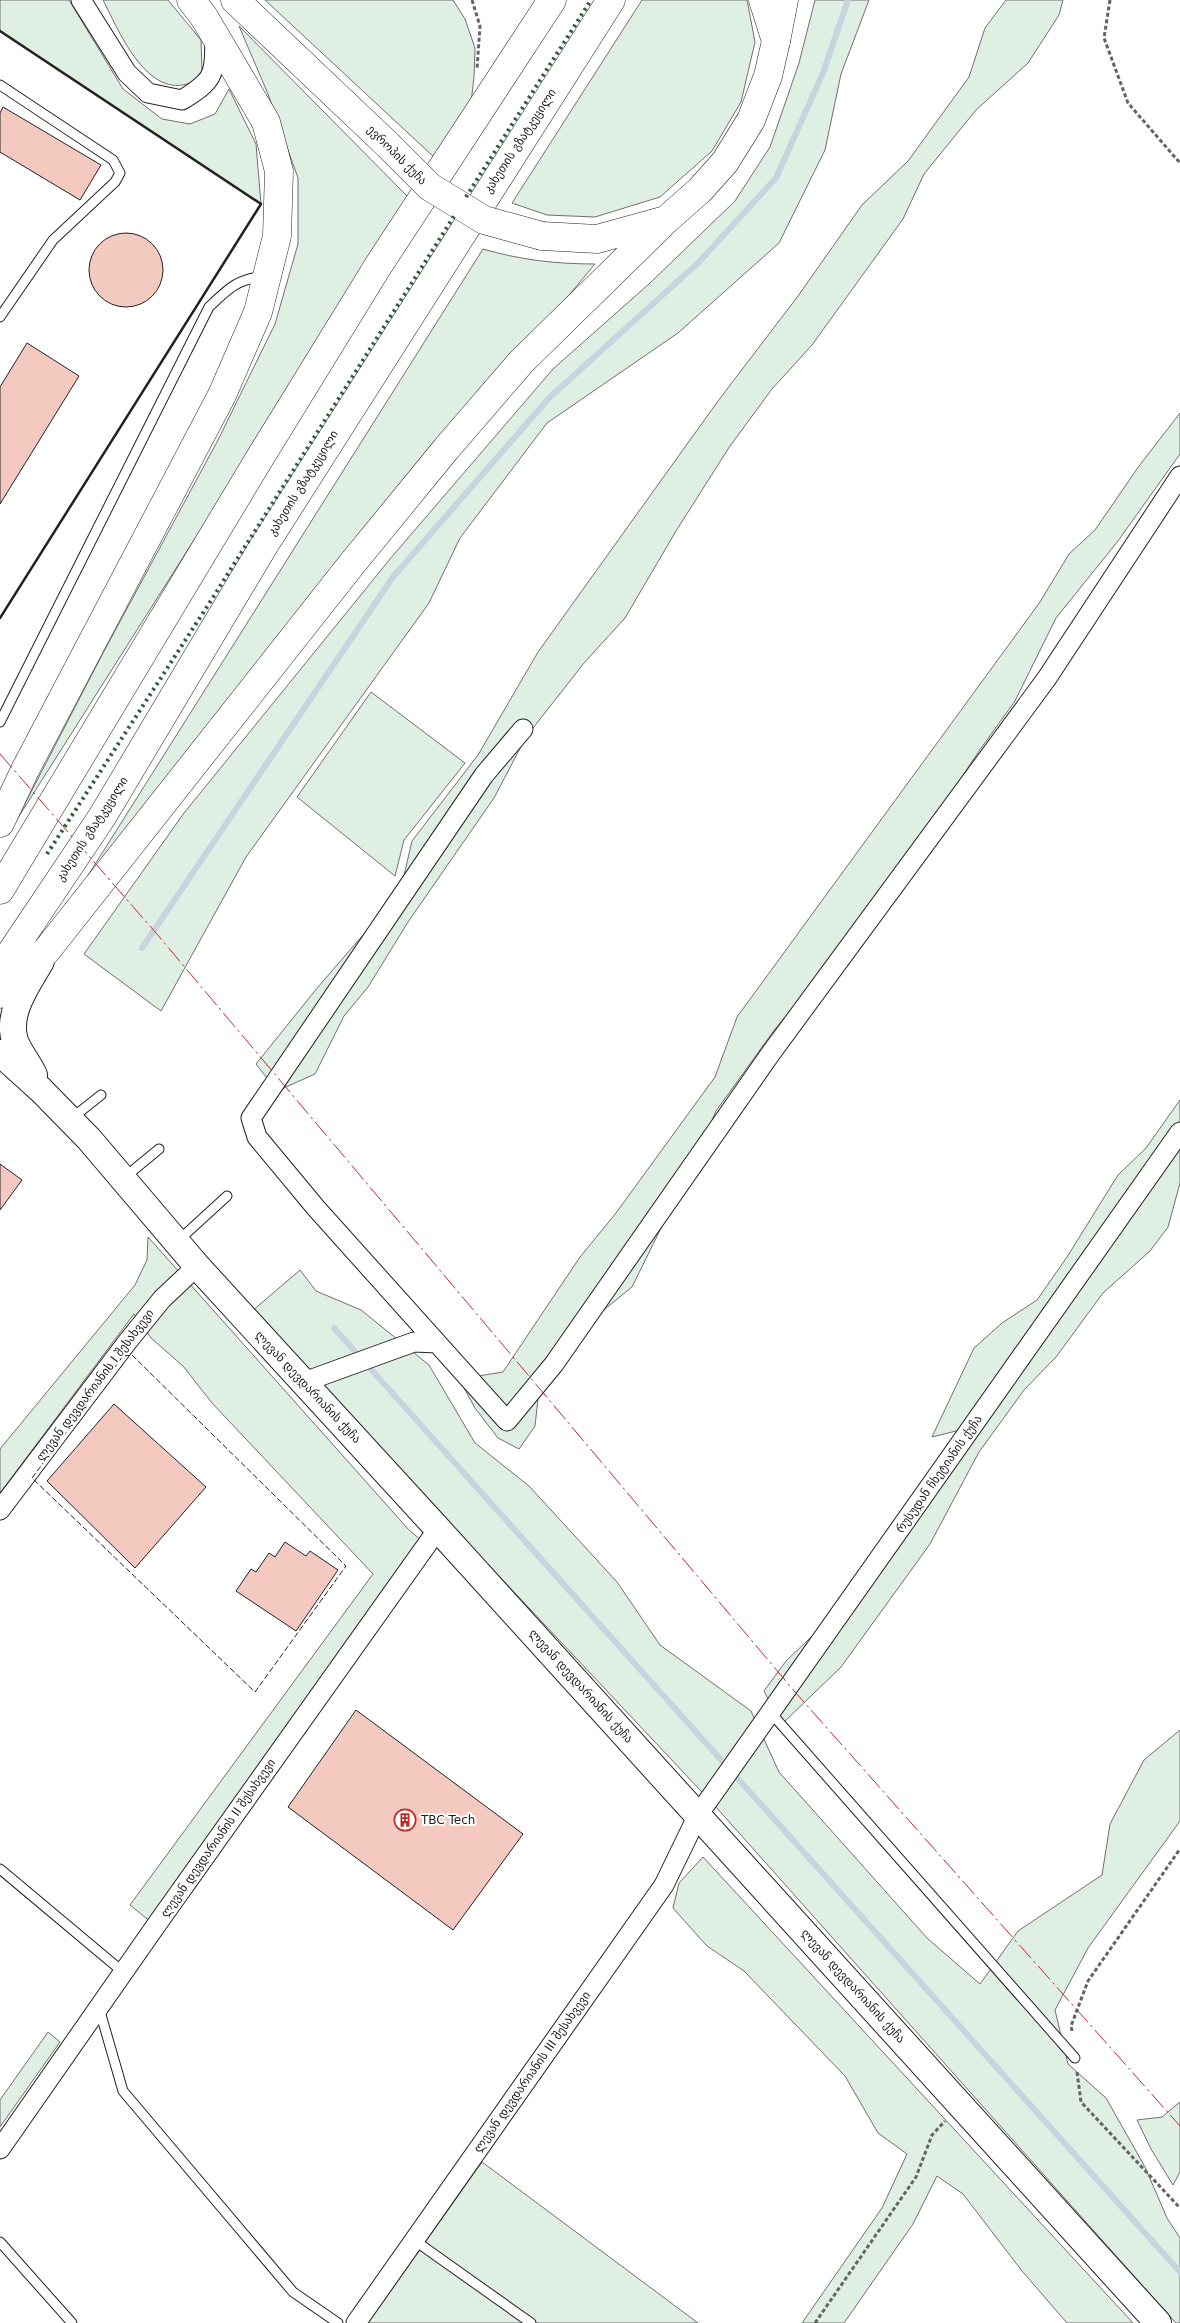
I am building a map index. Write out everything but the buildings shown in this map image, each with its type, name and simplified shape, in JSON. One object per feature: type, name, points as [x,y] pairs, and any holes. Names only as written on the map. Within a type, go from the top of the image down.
[{"type":"main road","points":[[0,823],[30,761],[222,395],[258,312],[278,236],[279,171],[266,122],[214,37],[204,17],[191,0]]},
{"type":"main road","name":"ევროპის ქუჩა","points":[[235,0],[430,187],[484,220],[542,236],[597,238],[666,220],[700,190],[725,162],[751,120],[768,76],[784,0]]},
{"type":"main road","points":[[0,890],[261,456],[363,291],[552,0]]},
{"type":"main road","name":"კახეთის გზატკეცილი","points":[[0,969],[102,817],[263,546],[611,0]]},
{"type":"main road","points":[[763,0],[776,42]]},
{"type":"main road","points":[[0,994],[21,977],[47,950],[446,449],[522,362],[666,220]]},
{"type":"main road","points":[[41,1090],[16,1042],[13,1019],[17,1007],[47,950]]},
{"type":"main road","name":"ლევან დევდარიანის ქუჩა","points":[[0,1053],[41,1090],[70,1120],[197,1266],[1158,2323]]},
{"type":"main road","points":[[0,1074],[41,1090]]},
{"type":"street","points":[[81,0],[127,73],[148,93],[182,100],[203,87],[214,72],[214,37]]},
{"type":"street","points":[[523,729],[484,776],[251,1118],[257,1137],[310,1201],[507,1421],[554,1364],[771,1053],[1047,678],[1180,476]]},
{"type":"street","name":"რუსუდან ჩხეტიანის ქუჩა","points":[[698,1815],[1180,1132]]},
{"type":"street","name":"ლევან დევდარიანის I შესახვევი","points":[[0,1510],[128,1341],[162,1299],[197,1266]]},
{"type":"street","points":[[304,1382],[414,1342],[437,1343]]},
{"type":"street","name":"ლევან დევდარიანის II შესახვევი","points":[[0,2149],[123,1972],[438,1529]]},
{"type":"street","name":"ლევან დევდარიანის III შესახვევი","points":[[356,2323],[664,1885],[698,1815]]},
{"type":"lane","points":[[0,85],[113,160],[120,173],[116,182],[53,240],[0,317]]},
{"type":"lane","points":[[0,722],[210,308],[224,293],[244,279],[267,276]]},
{"type":"lane","points":[[70,1120],[101,1095]]},
{"type":"lane","points":[[123,1179],[159,1149]]},
{"type":"lane","points":[[177,1242],[227,1196]]},
{"type":"lane","points":[[771,1713],[1075,2058]]},
{"type":"lane","points":[[0,1869],[123,1972]]},
{"type":"lane","points":[[99,2007],[123,2091],[293,2292],[338,2323]]},
{"type":"lane","points":[[414,2240],[531,2323]]},
{"type":"lane","points":[[0,2242],[72,2323]]},
{"type":"path","points":[[472,0],[480,26],[477,70]]},
{"type":"path","points":[[1110,0],[1104,38],[1128,102],[1180,163]]},
{"type":"path","points":[[1180,1848],[1088,1981],[1071,2026],[1080,2102],[1180,2208]]},
{"type":"path","points":[[815,2323],[916,2177],[932,2135],[961,2105]]},
{"type":"green space","points":[[0,0],[69,0],[123,89],[162,119],[190,124],[215,114],[229,89],[256,144],[261,204],[0,31]]},
{"type":"green space","points":[[103,0],[168,0],[201,40],[202,73],[187,84],[172,85],[158,80],[135,57]]},
{"type":"green space","points":[[265,0],[453,0],[465,19],[475,48],[474,77],[471,103],[436,159]]},
{"type":"green space","points":[[642,0],[747,0],[755,42],[741,102],[712,151],[660,197],[595,217],[547,215],[512,203]]},
{"type":"green space","points":[[815,0],[869,0],[841,74],[825,150],[779,243],[678,333],[547,423],[460,538],[429,603],[246,857],[161,1011],[84,954],[184,813],[390,559],[553,369],[650,283],[735,201],[770,147],[799,63]]},
{"type":"green space","points":[[1006,0],[1063,0],[1059,15],[1028,63],[976,110],[924,174],[903,219],[812,345],[772,389],[730,446],[676,531],[625,618],[584,663],[526,737],[494,798],[408,922],[368,987],[344,1016],[315,1074],[277,1091],[256,1064],[318,987],[376,920],[402,884],[412,841],[478,755],[538,652],[718,401],[798,296],[862,205],[908,161],[969,77],[985,28]]},
{"type":"green space","points":[[239,26],[410,199],[16,821],[103,653],[218,440],[275,324],[298,244],[298,178],[268,94]]},
{"type":"green space","points":[[483,249],[539,261],[595,264],[519,355],[95,883],[87,877]]},
{"type":"green space","points":[[1180,413],[1180,454],[1118,541],[1056,618],[1015,701],[979,751],[880,901],[852,939],[775,1029],[716,1111],[696,1157],[632,1287],[594,1318],[554,1371],[538,1399],[535,1426],[519,1449],[498,1438],[475,1408],[459,1379],[503,1372],[580,1257],[616,1213],[715,1077],[737,1017],[1040,602],[1069,554],[1095,530],[1139,466]]},
{"type":"green space","points":[[371,692],[465,763],[404,840],[395,876],[297,797]]},
{"type":"green space","points":[[1180,1100],[1180,1183],[1168,1227],[1150,1251],[1103,1293],[1056,1357],[1024,1390],[979,1452],[930,1544],[841,1667],[781,1725],[764,1691],[786,1661],[832,1617],[960,1430],[932,1437],[974,1348],[1002,1323],[1037,1300],[1067,1257],[1118,1175],[1146,1148]]},
{"type":"green space","points":[[148,1237],[409,1530],[422,1541],[152,1923],[130,1905],[373,1574],[212,1403],[183,1366],[151,1338],[134,1314],[0,1493],[0,1449],[135,1285],[147,1260]]},
{"type":"green space","points":[[300,1270],[316,1291],[361,1310],[429,1365],[475,1443],[529,1486],[617,1582],[660,1645],[751,1711],[779,1772],[927,1938],[980,1984],[1018,1931],[1102,1875],[1110,1824],[1144,1760],[1180,1730],[1180,1821],[1088,1948],[1055,2010],[1068,2064],[1106,2098],[1145,2167],[1167,2218],[1180,2238],[1180,2323],[1176,2323],[715,1806],[251,1312]]},
{"type":"green space","points":[[703,1857],[1133,2323],[1067,2323],[1022,2271],[963,2194],[937,2176],[913,2224],[844,2323],[802,2323],[882,2208],[907,2154],[878,2133],[845,2076],[744,1971],[707,1946],[673,1908],[679,1883]]},
{"type":"green space","points":[[48,2032],[60,2042],[0,2127],[0,2100]]},
{"type":"green space","points":[[1180,2102],[1180,2172],[1173,2185],[1151,2149],[1137,2120],[1162,2117]]},
{"type":"green space","points":[[482,2162],[698,2323],[368,2323]]},
{"type":"waterway","points":[[142,948],[393,577],[549,398],[698,263],[776,178],[823,73],[848,0]]},
{"type":"waterway","points":[[334,1328],[1180,2272]]},
{"type":"hedge","points":[[466,197],[591,0]]},
{"type":"hedge","points":[[47,854],[212,599],[456,213]]},
{"type":"fence","points":[[132,1355],[346,1566],[255,1692],[32,1478],[123,1356],[132,1355]]},
{"type":"wall","points":[[0,31],[261,204],[0,618]]},
{"type":"power","points":[[0,754],[156,933],[795,1692],[1180,2126]]},
{"type":"place","name":"TBC Tech","points":[[405,1820]]}]
